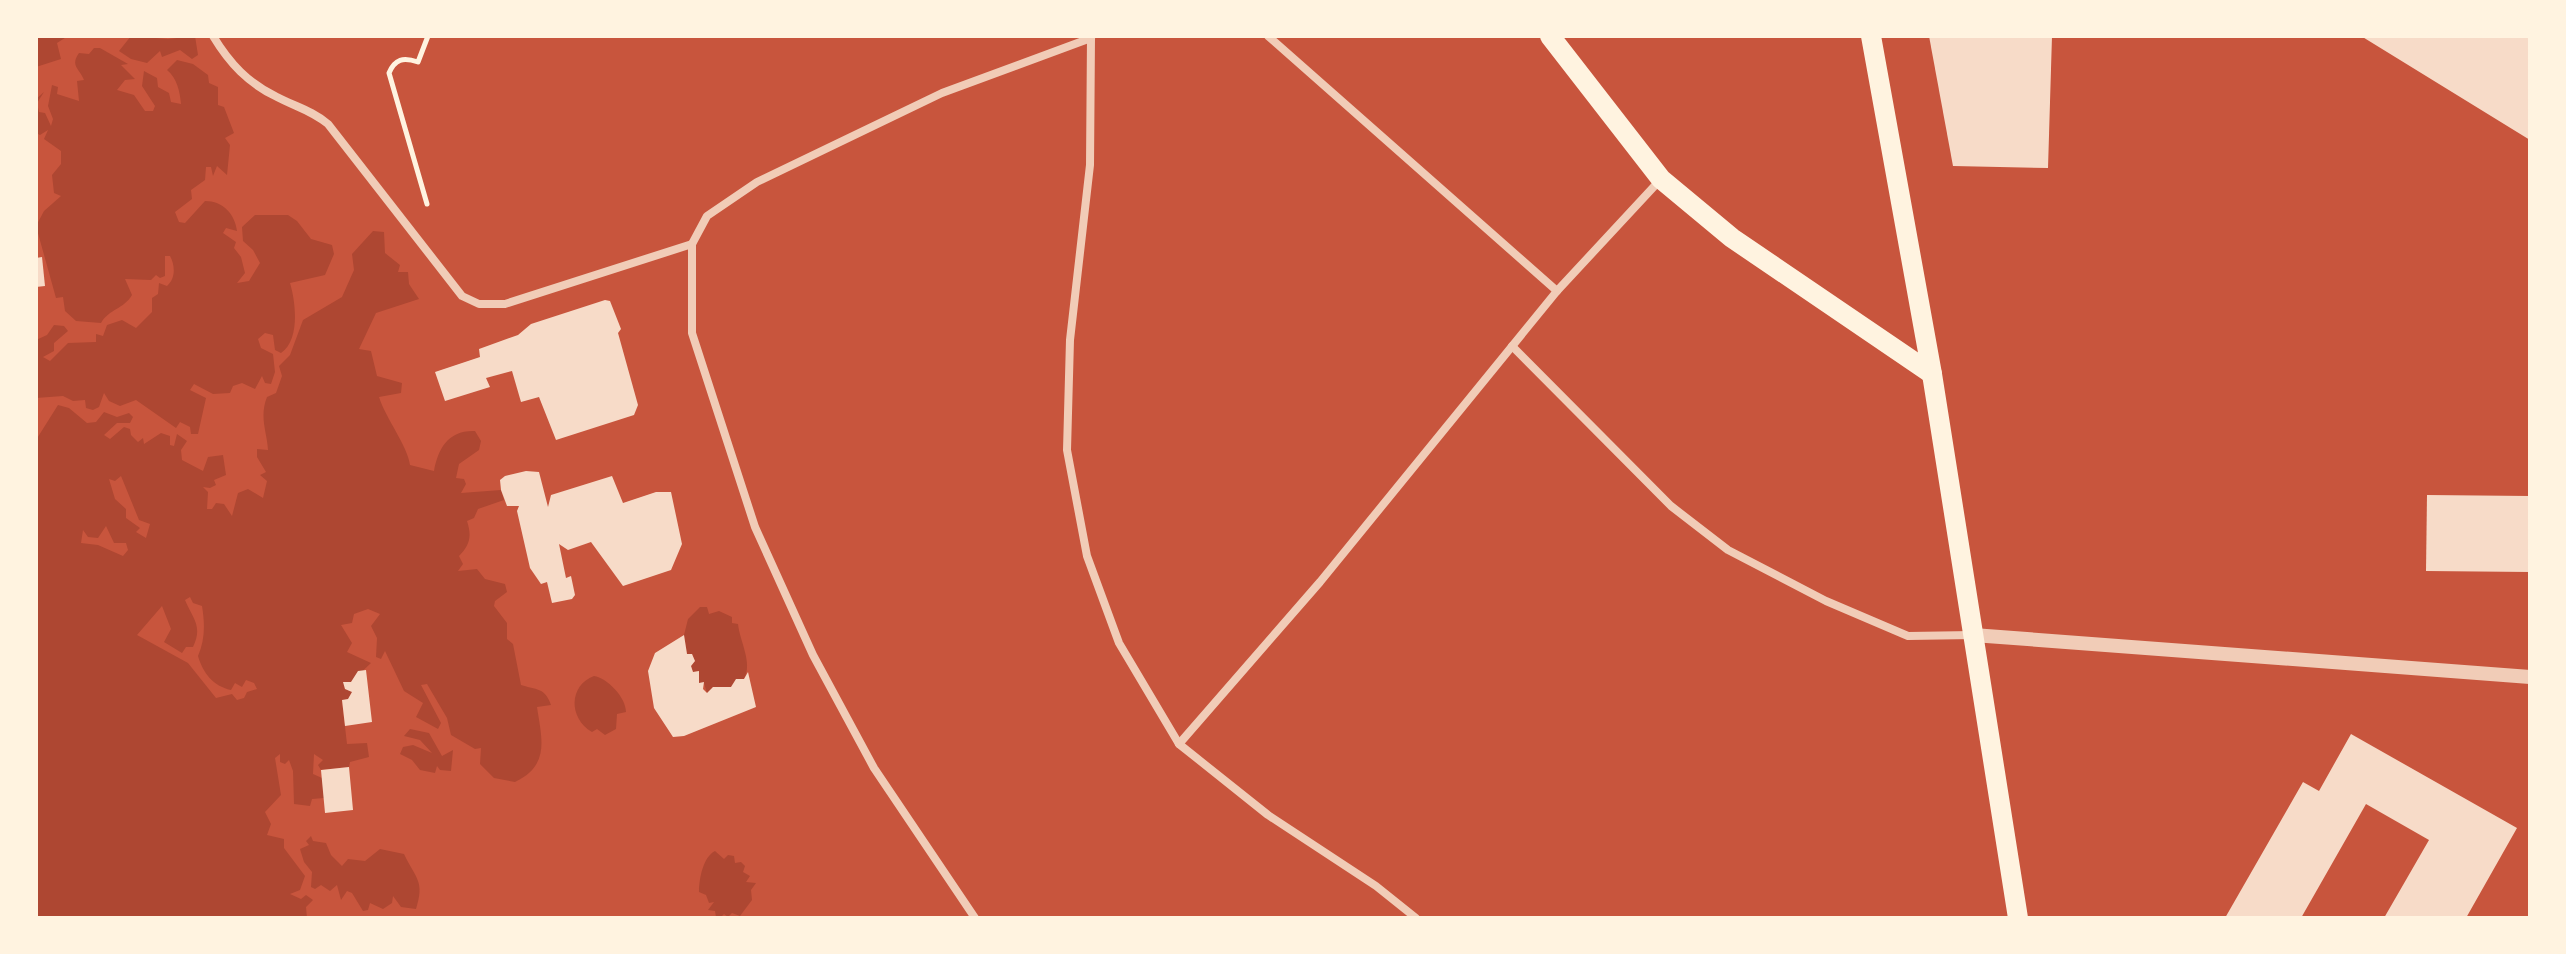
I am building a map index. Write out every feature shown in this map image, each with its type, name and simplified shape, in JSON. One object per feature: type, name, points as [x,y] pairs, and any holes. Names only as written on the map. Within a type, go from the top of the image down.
[{"type":"main road","points":[[1550,36],[1661,179],[1732,238],[1932,374]]},
{"type":"main road","points":[[1871,36],[1932,374],[2018,918]]},
{"type":"street","points":[[213,36],[236,69],[254,85],[311,110],[328,124],[462,296],[479,304],[505,304],[692,244]]},
{"type":"street","points":[[1268,36],[1557,291]]},
{"type":"street","points":[[975,918],[874,768],[813,655],[755,527],[692,333],[692,244],[707,216],[757,182],[942,93],[1091,37],[1090,165],[1070,340],[1067,450],[1087,556],[1119,643],[1179,744],[1268,815],[1376,886],[1416,918]]},
{"type":"street","points":[[1179,744],[1320,582],[1557,291],[1661,179]]},
{"type":"street","points":[[1512,346],[1671,506],[1728,550],[1826,601],[1908,636],[1973,635],[2530,677]]},
{"type":"path","points":[[428,36],[418,62],[401,59],[394,63],[389,73],[432,218]]},
{"type":"shaded area","points":[[36,36],[68,36],[57,43],[61,59],[36,67]]},
{"type":"shaded area","points":[[131,36],[168,39],[195,36],[198,55],[192,59],[180,50],[162,57],[160,51],[147,63],[131,59],[119,51]]},
{"type":"shaded area","points":[[94,48],[100,48],[128,64],[121,65],[135,79],[125,80],[117,90],[134,95],[145,111],[153,111],[155,106],[142,86],[144,71],[157,78],[158,87],[169,93],[171,102],[181,104],[177,86],[167,70],[177,60],[193,64],[208,75],[209,83],[218,87],[218,105],[224,107],[234,133],[225,138],[230,145],[227,175],[217,166],[213,176],[211,167],[206,167],[205,180],[191,190],[192,199],[175,212],[179,222],[185,223],[205,201],[217,203],[227,210],[234,219],[237,231],[226,228],[223,233],[236,242],[234,248],[241,257],[245,273],[237,283],[249,281],[260,263],[253,250],[243,241],[242,227],[255,215],[288,215],[311,239],[332,245],[334,254],[325,275],[290,283],[295,321],[287,347],[281,353],[275,350],[273,335],[265,333],[258,339],[261,348],[273,354],[275,372],[271,384],[265,383],[262,376],[255,389],[242,383],[233,386],[230,393],[213,394],[194,384],[190,390],[206,398],[198,434],[191,434],[190,427],[180,422],[176,428],[136,400],[120,406],[109,401],[104,393],[99,407],[93,410],[86,408],[85,400],[73,401],[63,396],[36,398],[36,340],[47,335],[54,325],[64,326],[68,331],[54,343],[54,351],[43,357],[50,361],[68,343],[96,342],[96,334],[103,336],[107,325],[122,320],[136,328],[152,312],[152,298],[158,294],[159,283],[167,286],[173,275],[172,260],[170,256],[165,256],[165,276],[160,278],[156,275],[151,280],[125,279],[132,295],[101,323],[76,321],[65,311],[63,297],[56,298],[36,226],[44,211],[61,196],[54,193],[52,175],[61,164],[61,151],[44,139],[48,130],[40,135],[36,133],[36,99],[44,92],[37,103],[39,112],[45,113],[51,126],[53,119],[48,106],[52,85],[58,87],[57,94],[79,101],[77,81],[84,80],[75,61],[79,53],[89,54]]},
{"type":"shaded area","points":[[373,231],[384,232],[385,253],[400,265],[398,272],[408,272],[409,284],[419,299],[376,313],[359,349],[371,351],[377,376],[402,383],[401,393],[379,397],[410,465],[434,471],[438,455],[451,437],[475,431],[481,441],[479,450],[459,464],[456,478],[464,479],[466,484],[461,493],[501,490],[504,500],[478,509],[474,518],[467,521],[469,540],[459,556],[463,564],[458,571],[477,569],[485,579],[505,584],[507,592],[495,601],[494,606],[507,623],[507,639],[513,644],[521,685],[543,692],[551,705],[537,707],[541,741],[539,760],[534,768],[515,782],[494,778],[480,764],[481,748],[475,749],[451,735],[447,718],[427,684],[421,685],[441,723],[438,729],[416,717],[423,703],[404,691],[385,651],[381,659],[376,657],[377,638],[371,626],[380,614],[368,609],[354,614],[352,623],[341,625],[352,643],[347,652],[371,663],[351,682],[344,683],[345,689],[352,692],[348,699],[342,701],[347,744],[367,743],[369,757],[350,762],[349,767],[321,770],[318,765],[323,760],[314,754],[313,774],[322,778],[324,798],[312,799],[310,806],[294,804],[293,771],[289,760],[285,764],[280,762],[280,754],[275,758],[281,795],[265,812],[271,824],[267,835],[284,839],[284,848],[305,876],[300,890],[290,894],[301,899],[306,895],[313,900],[306,907],[307,918],[36,918],[36,440],[58,405],[69,408],[87,423],[96,422],[104,412],[117,417],[129,413],[133,417],[130,423],[117,423],[104,435],[110,439],[124,427],[130,429],[138,442],[143,438],[144,444],[161,433],[170,436],[170,445],[174,446],[177,434],[187,441],[181,450],[182,460],[203,471],[208,457],[223,455],[226,475],[214,480],[216,485],[203,487],[208,492],[207,509],[212,509],[216,503],[224,504],[232,516],[238,493],[248,489],[263,498],[267,481],[260,475],[266,472],[257,457],[257,449],[268,450],[264,418],[267,397],[276,393],[282,376],[279,366],[290,355],[303,320],[342,297],[354,270],[352,254]],"holes":[[[121,476],[139,520],[150,524],[146,538],[136,532],[140,528],[126,518],[126,509],[115,499],[109,479],[115,481]],[[106,526],[114,543],[126,543],[128,550],[123,556],[98,545],[81,543],[83,530],[88,537],[98,538]],[[190,597],[193,603],[202,606],[204,632],[198,656],[210,678],[231,690],[235,683],[242,687],[246,680],[254,683],[257,689],[237,700],[232,694],[216,698],[188,663],[137,635],[162,606],[171,629],[164,642],[182,653],[186,647],[193,647],[197,628],[185,600]]]},
{"type":"shaded area","points":[[700,607],[707,607],[709,614],[719,611],[732,617],[732,623],[738,624],[747,659],[744,679],[736,680],[731,687],[713,687],[707,693],[704,683],[699,683],[699,671],[693,672],[691,666],[695,661],[692,654],[687,654],[684,635],[688,619]]},
{"type":"shaded area","points":[[594,676],[615,689],[625,706],[626,712],[617,714],[616,729],[605,735],[584,726],[575,711],[576,694],[586,680]]},
{"type":"shaded area","points":[[410,729],[429,733],[442,756],[453,750],[451,771],[440,770],[437,766],[435,773],[420,770],[412,760],[400,754],[403,747],[413,745],[432,753],[420,740],[404,736]]},
{"type":"shaded area","points":[[311,836],[313,841],[326,843],[331,855],[342,866],[348,859],[365,861],[380,849],[404,854],[419,886],[416,909],[401,907],[393,896],[392,903],[383,909],[370,903],[368,910],[363,911],[352,893],[347,891],[341,900],[337,885],[330,891],[321,885],[315,889],[311,887],[312,872],[304,862],[300,849],[309,845],[306,841]]},
{"type":"shaded area","points":[[715,851],[724,859],[728,855],[734,856],[735,863],[741,862],[745,866],[743,872],[750,876],[746,882],[756,883],[751,890],[752,900],[740,916],[732,913],[728,917],[724,914],[716,917],[715,911],[708,910],[714,902],[709,903],[706,895],[699,892],[705,863]]},
{"type":"building","points":[[1929,36],[2052,36],[2048,168],[1953,166]]},
{"type":"building","points":[[2361,36],[2530,36],[2530,140]]},
{"type":"building","points":[[42,257],[45,286],[36,287],[36,258]]},
{"type":"building","points":[[610,301],[621,329],[618,333],[638,405],[634,415],[556,440],[539,397],[521,402],[512,371],[486,378],[490,387],[445,401],[435,372],[480,357],[479,349],[518,335],[531,324]]},
{"type":"building","points":[[526,471],[539,472],[548,507],[551,495],[612,476],[623,503],[656,492],[671,492],[682,544],[671,570],[623,586],[591,542],[568,550],[559,544],[566,578],[571,576],[575,595],[572,599],[552,603],[547,582],[541,584],[530,568],[517,511],[519,506],[507,506],[501,490],[500,480],[505,476]]},
{"type":"building","points":[[2427,495],[2530,496],[2530,572],[2426,571]]},
{"type":"building","points":[[684,635],[687,654],[692,654],[695,661],[691,666],[693,672],[699,671],[699,683],[704,682],[703,689],[707,693],[713,687],[731,687],[736,679],[744,679],[748,672],[756,707],[684,736],[673,737],[654,708],[648,671],[655,653]]},
{"type":"building","points":[[366,670],[372,722],[345,726],[342,700],[348,699],[352,692],[345,689],[343,682],[351,682],[358,671]]},
{"type":"building","points":[[2351,734],[2517,828],[2466,918],[2384,918],[2429,840],[2366,804],[2301,918],[2225,918],[2303,782],[2319,791]]},
{"type":"building","points":[[349,767],[353,810],[325,813],[321,770]]}]
